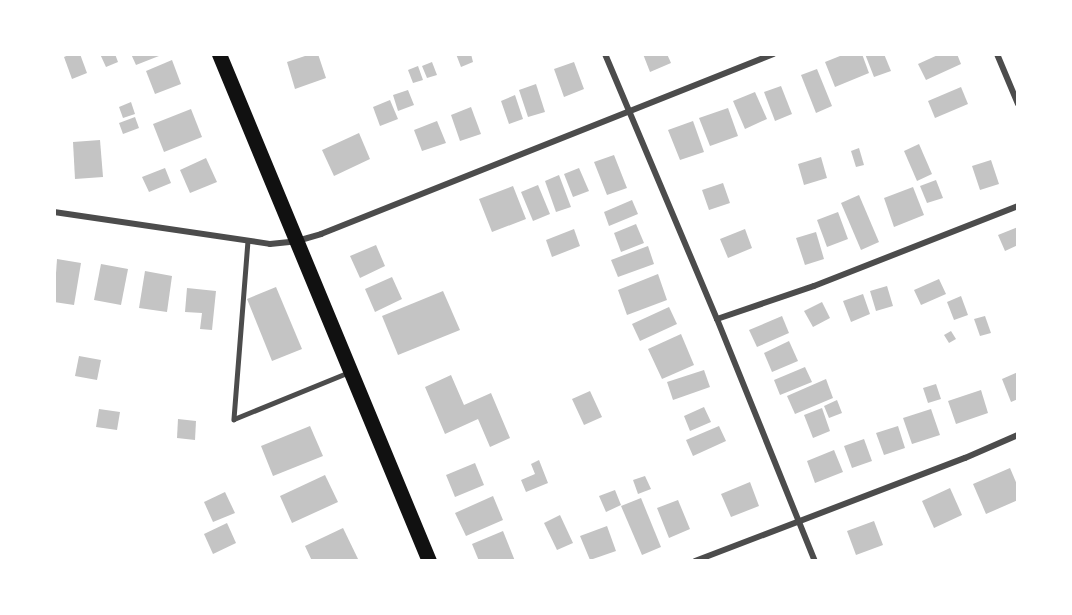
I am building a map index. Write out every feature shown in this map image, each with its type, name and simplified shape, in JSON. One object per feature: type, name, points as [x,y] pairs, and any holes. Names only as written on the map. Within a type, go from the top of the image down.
[{"type":"main road","points":[[223,55],[429,561]]},
{"type":"street","points":[[605,54],[717,319],[815,561]]},
{"type":"street","points":[[54,212],[270,244],[297,241],[321,234],[773,54]]},
{"type":"street","points":[[997,54],[1018,104]]},
{"type":"street","points":[[717,319],[814,286],[1018,206]]},
{"type":"street","points":[[695,561],[965,458],[1018,435]]},
{"type":"lane","points":[[248,241],[234,419],[351,371]]},
{"type":"building","points":[[80,54],[87,73],[72,79],[64,57]]},
{"type":"building","points":[[100,54],[115,54],[118,62],[106,67]]},
{"type":"building","points":[[131,54],[164,54],[136,65]]},
{"type":"building","points":[[318,54],[326,78],[295,89],[287,62]]},
{"type":"building","points":[[456,54],[471,54],[473,62],[461,67]]},
{"type":"building","points":[[643,54],[667,54],[671,63],[650,72]]},
{"type":"building","points":[[845,54],[862,54],[869,73],[835,87],[825,62]]},
{"type":"building","points":[[865,54],[884,54],[891,71],[874,77]]},
{"type":"building","points":[[940,54],[957,54],[961,64],[926,80],[918,64]]},
{"type":"building","points":[[172,60],[181,84],[155,94],[146,71]]},
{"type":"building","points":[[432,62],[437,75],[427,78],[422,66]]},
{"type":"building","points":[[574,62],[584,89],[564,97],[554,69]]},
{"type":"building","points":[[418,66],[423,80],[413,83],[408,70]]},
{"type":"building","points":[[817,69],[832,106],[816,113],[801,75]]},
{"type":"building","points":[[536,84],[545,112],[528,117],[519,90]]},
{"type":"building","points":[[781,86],[792,114],[775,121],[764,92]]},
{"type":"building","points":[[961,87],[968,104],[935,118],[928,101]]},
{"type":"building","points":[[408,90],[414,105],[398,111],[393,95]]},
{"type":"building","points":[[755,92],[767,119],[745,129],[733,101]]},
{"type":"building","points":[[515,95],[523,119],[509,124],[501,101]]},
{"type":"building","points":[[390,100],[398,119],[380,126],[373,107]]},
{"type":"building","points":[[131,102],[135,114],[123,118],[119,107]]},
{"type":"building","points":[[471,107],[481,134],[460,141],[451,115]]},
{"type":"building","points":[[728,108],[738,136],[710,146],[699,118]]},
{"type":"building","points":[[191,109],[202,137],[164,152],[153,124]]},
{"type":"building","points":[[135,117],[139,128],[123,134],[119,123]]},
{"type":"building","points":[[437,121],[446,143],[422,151],[414,130]]},
{"type":"building","points":[[693,121],[704,152],[680,160],[668,130]]},
{"type":"building","points":[[359,133],[370,159],[334,176],[322,150]]},
{"type":"building","points":[[100,140],[103,177],[75,179],[73,142]]},
{"type":"building","points":[[919,144],[932,174],[917,181],[904,151]]},
{"type":"building","points":[[859,148],[864,165],[856,167],[851,151]]},
{"type":"building","points":[[614,155],[627,188],[607,195],[594,162]]},
{"type":"building","points":[[821,157],[827,178],[804,185],[798,164]]},
{"type":"building","points":[[206,158],[217,182],[190,193],[180,170]]},
{"type":"building","points":[[991,160],[999,184],[980,190],[972,166]]},
{"type":"building","points":[[165,168],[171,183],[149,192],[142,177]]},
{"type":"building","points":[[579,168],[589,191],[573,197],[564,174]]},
{"type":"building","points":[[559,175],[571,207],[556,212],[545,181]]},
{"type":"building","points":[[936,180],[943,198],[927,203],[920,186]]},
{"type":"building","points":[[723,183],[730,203],[709,210],[702,190]]},
{"type":"building","points":[[538,185],[550,214],[533,221],[521,192]]},
{"type":"building","points":[[513,186],[526,219],[492,232],[479,199]]},
{"type":"building","points":[[913,187],[924,215],[894,227],[884,198]]},
{"type":"building","points":[[859,195],[879,242],[861,250],[841,203]]},
{"type":"building","points":[[632,200],[638,214],[609,226],[604,212]]},
{"type":"building","points":[[838,212],[848,239],[827,247],[817,220]]},
{"type":"building","points":[[636,224],[644,243],[621,252],[614,233]]},
{"type":"building","points":[[1018,227],[1018,245],[1005,251],[998,235]]},
{"type":"building","points":[[574,229],[580,246],[552,257],[546,240]]},
{"type":"building","points":[[745,229],[752,248],[728,258],[720,239]]},
{"type":"building","points":[[816,232],[824,259],[805,265],[796,238]]},
{"type":"building","points":[[376,245],[385,266],[360,278],[350,256]]},
{"type":"building","points":[[648,246],[654,264],[618,277],[611,260]]},
{"type":"building","points":[[57,259],[81,263],[74,305],[54,302]]},
{"type":"building","points":[[101,264],[128,269],[121,305],[94,300]]},
{"type":"building","points":[[145,271],[172,276],[167,312],[139,308]]},
{"type":"building","points":[[658,274],[667,300],[627,315],[618,290]]},
{"type":"building","points":[[392,277],[402,299],[375,312],[365,289]]},
{"type":"building","points":[[939,279],[946,294],[921,305],[914,290]]},
{"type":"building","points":[[887,286],[893,306],[876,311],[870,291]]},
{"type":"building","points":[[276,287],[302,349],[272,361],[247,299]]},
{"type":"building","points":[[187,288],[216,291],[212,330],[200,329],[202,313],[185,312]]},
{"type":"building","points":[[443,291],[460,330],[398,355],[382,316]]},
{"type":"building","points":[[863,294],[870,314],[851,322],[843,301]]},
{"type":"building","points":[[961,296],[968,315],[954,320],[947,302]]},
{"type":"building","points":[[822,302],[830,318],[813,327],[804,311]]},
{"type":"building","points":[[669,307],[677,324],[640,341],[632,324]]},
{"type":"building","points":[[782,316],[789,333],[757,347],[749,330]]},
{"type":"building","points":[[985,316],[991,333],[980,336],[974,319]]},
{"type":"building","points":[[951,331],[956,339],[949,343],[944,335]]},
{"type":"building","points":[[681,334],[694,365],[662,379],[648,349]]},
{"type":"building","points":[[789,341],[798,361],[772,372],[764,353]]},
{"type":"building","points":[[79,356],[101,360],[97,380],[75,376]]},
{"type":"building","points":[[805,367],[812,382],[780,395],[774,380]]},
{"type":"building","points":[[704,370],[710,387],[673,400],[667,382]]},
{"type":"building","points":[[1018,372],[1018,399],[1011,402],[1002,379]]},
{"type":"building","points":[[451,375],[464,405],[491,393],[510,438],[490,447],[478,419],[445,434],[425,387]]},
{"type":"building","points":[[826,379],[833,398],[795,414],[787,396]]},
{"type":"building","points":[[936,384],[941,399],[928,403],[923,388]]},
{"type":"building","points":[[981,390],[988,413],[956,424],[948,401]]},
{"type":"building","points":[[590,391],[602,417],[584,425],[572,399]]},
{"type":"building","points":[[837,400],[842,413],[829,418],[824,406]]},
{"type":"building","points":[[704,407],[711,422],[690,431],[684,416]]},
{"type":"building","points":[[822,408],[830,431],[813,438],[804,415]]},
{"type":"building","points":[[99,409],[120,412],[117,430],[96,427]]},
{"type":"building","points":[[931,409],[940,435],[912,444],[903,418]]},
{"type":"building","points":[[178,419],[196,421],[195,440],[177,438]]},
{"type":"building","points":[[310,426],[323,456],[273,476],[261,446]]},
{"type":"building","points":[[719,426],[726,441],[693,456],[686,440]]},
{"type":"building","points":[[898,426],[905,448],[884,455],[876,433]]},
{"type":"building","points":[[864,439],[872,461],[852,468],[844,446]]},
{"type":"building","points":[[834,450],[843,472],[815,483],[807,461]]},
{"type":"building","points":[[539,460],[548,483],[526,492],[521,480],[535,474],[531,464]]},
{"type":"building","points":[[475,463],[484,485],[455,497],[446,475]]},
{"type":"building","points":[[1010,468],[1018,487],[1018,500],[986,514],[973,484]]},
{"type":"building","points":[[325,475],[338,502],[292,523],[280,496]]},
{"type":"building","points":[[645,476],[651,489],[638,494],[633,480]]},
{"type":"building","points":[[750,482],[759,506],[731,517],[721,494]]},
{"type":"building","points":[[950,488],[962,515],[934,528],[922,501]]},
{"type":"building","points":[[615,490],[621,505],[606,512],[599,496]]},
{"type":"building","points":[[225,492],[235,513],[213,522],[204,502]]},
{"type":"building","points":[[493,496],[503,520],[466,536],[455,513]]},
{"type":"building","points":[[641,498],[661,547],[642,555],[621,506]]},
{"type":"building","points":[[678,500],[690,529],[669,538],[657,508]]},
{"type":"building","points":[[560,515],[573,543],[557,550],[544,523]]},
{"type":"building","points":[[874,521],[883,545],[856,555],[847,531]]},
{"type":"building","points":[[227,523],[236,543],[213,554],[204,534]]},
{"type":"building","points":[[607,526],[616,551],[590,560],[580,536]]},
{"type":"building","points":[[343,528],[359,561],[312,561],[305,546]]},
{"type":"building","points":[[503,531],[515,561],[479,561],[472,544]]}]
